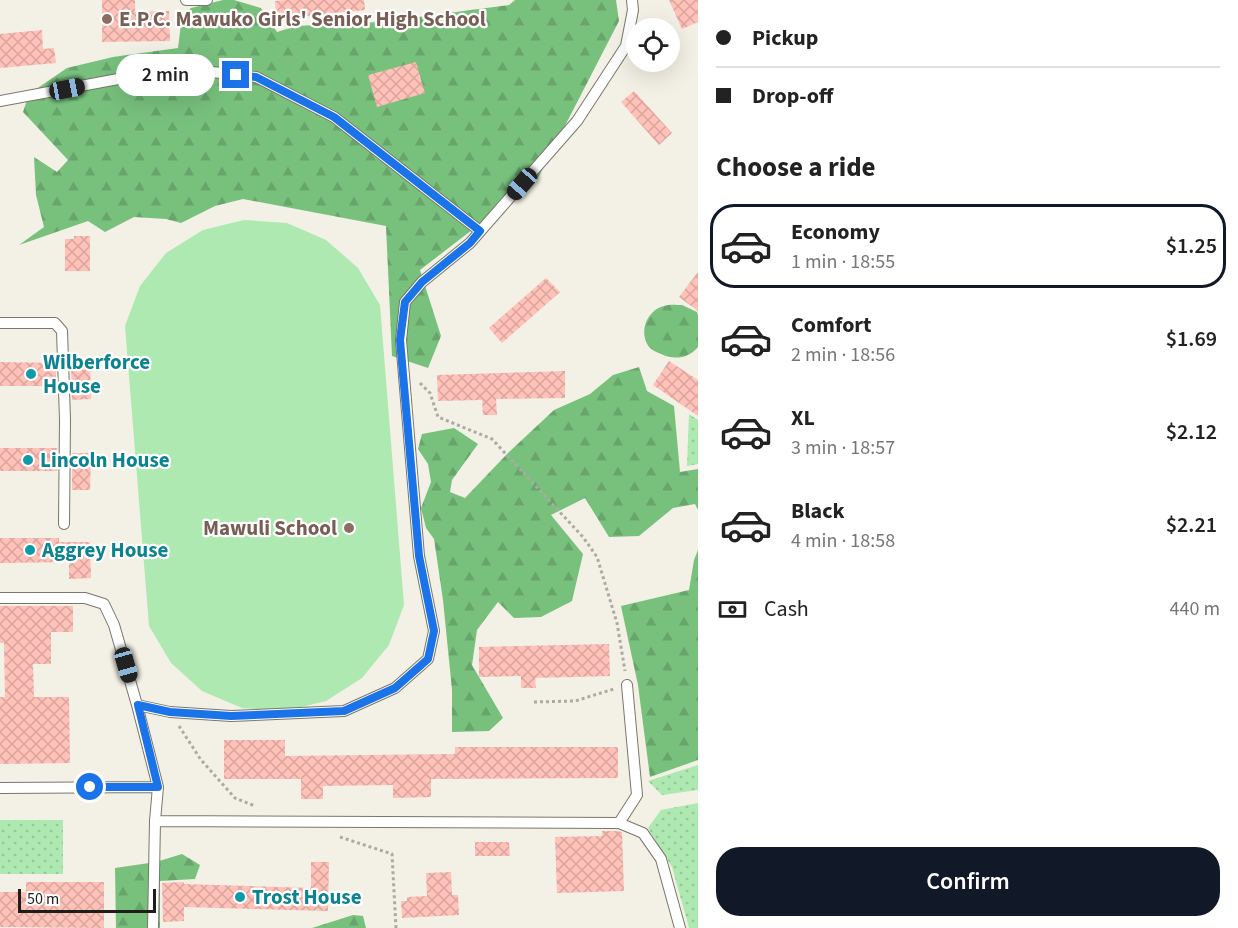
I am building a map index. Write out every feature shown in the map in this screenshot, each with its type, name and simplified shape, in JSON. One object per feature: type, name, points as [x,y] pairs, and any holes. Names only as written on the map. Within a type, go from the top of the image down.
[{"type":"lane","points":[[186,0],[207,0]]},
{"type":"lane","points":[[138,705],[170,712],[231,716],[344,711],[395,688],[428,659],[434,631],[419,556],[400,340],[405,302],[422,282],[470,243],[577,121],[626,46],[633,10],[632,0]]},
{"type":"lane","points":[[0,101],[177,68],[256,77],[334,117],[480,231]]},
{"type":"lane","points":[[0,323],[55,323],[62,331],[65,420],[64,524]]},
{"type":"lane","points":[[0,598],[85,598],[104,604],[114,625],[138,705],[158,787],[153,928]]},
{"type":"lane","points":[[619,823],[637,795],[627,685]]},
{"type":"lane","points":[[0,788],[158,787]]},
{"type":"lane","points":[[155,821],[619,823],[643,833],[661,859],[680,928]]},
{"type":"path","points":[[403,367],[430,393],[438,417],[492,439],[583,537],[597,557],[617,623],[627,685],[575,700],[534,702]]},
{"type":"green space","points":[[223,0],[234,0],[261,8],[277,32],[296,26],[380,22],[509,5],[515,0],[616,0],[619,21],[537,180],[420,270],[441,336],[428,368],[392,356],[386,226],[243,199],[215,206],[181,223],[166,219],[134,217],[105,232],[88,221],[19,245],[44,227],[36,195],[34,157],[57,172],[68,160],[23,112],[29,94],[67,68],[113,57],[178,48],[182,16],[191,8]]},
{"type":"green space","points":[[244,220],[287,223],[326,240],[358,268],[380,305],[404,605],[389,645],[362,678],[326,701],[285,711],[242,708],[202,691],[171,663],[149,626],[125,326],[140,286],[166,253],[203,230]]},
{"type":"green space","points":[[682,305],[697,312],[698,347],[690,354],[676,358],[653,350],[649,347],[644,335],[644,328],[649,317],[658,308]]},
{"type":"green space","points":[[639,367],[647,391],[674,406],[680,472],[698,469],[698,510],[695,504],[673,508],[639,536],[609,537],[585,498],[551,515],[583,554],[572,601],[541,617],[514,618],[498,602],[477,630],[472,665],[503,718],[489,731],[452,732],[452,690],[443,600],[434,539],[426,528],[421,508],[431,482],[428,464],[418,449],[422,434],[454,428],[478,444],[452,480],[450,492],[465,498],[554,410],[590,394],[613,375]]},
{"type":"green space","points":[[689,414],[698,420],[698,464],[687,466]]},
{"type":"green space","points":[[698,550],[698,760],[650,777],[638,685],[621,606],[689,590]]},
{"type":"green space","points":[[698,765],[698,790],[662,795],[648,781]]},
{"type":"green space","points":[[698,803],[698,928],[689,928],[672,867],[648,828],[661,810]]},
{"type":"green space","points":[[0,820],[63,820],[63,874],[0,874]]},
{"type":"green space","points":[[182,854],[200,865],[195,879],[160,881],[160,928],[116,928],[115,868],[156,862]]},
{"type":"green space","points":[[353,915],[363,916],[366,928],[312,928]]},
{"type":"building","points":[[102,0],[135,0],[135,12],[169,11],[170,41],[102,42]]},
{"type":"building","points":[[364,0],[365,10],[276,19],[275,1]]},
{"type":"building","points":[[669,0],[698,0],[698,22],[682,29],[680,18],[677,18]]},
{"type":"building","points":[[42,30],[43,49],[54,48],[56,63],[0,68],[0,34]]},
{"type":"building","points":[[416,62],[425,93],[377,107],[368,75]]},
{"type":"building","points":[[634,91],[672,133],[659,145],[621,102]]},
{"type":"building","points":[[74,236],[90,236],[90,271],[65,271],[65,239],[74,239]]},
{"type":"building","points":[[698,272],[698,311],[679,297]]},
{"type":"building","points":[[546,278],[560,292],[502,343],[489,328]]},
{"type":"building","points":[[71,361],[90,361],[91,399],[72,400]]},
{"type":"building","points":[[669,361],[698,380],[698,416],[653,385]]},
{"type":"building","name":"Wilberforce House","points":[[0,362],[56,363],[56,386],[0,386]]},
{"type":"building","points":[[565,371],[565,398],[496,399],[497,415],[483,415],[482,400],[438,401],[437,375]]},
{"type":"building","name":"Lincoln House","points":[[0,448],[57,448],[57,471],[0,471]]},
{"type":"building","points":[[72,453],[91,453],[90,490],[72,490]]},
{"type":"building","points":[[0,538],[59,538],[59,542],[90,542],[91,578],[69,579],[69,562],[0,563]]},
{"type":"building","points":[[0,606],[73,606],[73,632],[51,632],[51,664],[33,664],[34,697],[69,697],[70,763],[0,764],[0,697],[5,697],[4,643],[0,643]]},
{"type":"building","points":[[609,644],[610,676],[535,678],[536,688],[521,688],[521,676],[479,677],[479,647]]},
{"type":"building","points":[[224,740],[285,740],[285,756],[455,754],[455,747],[618,747],[618,778],[431,779],[431,797],[393,798],[393,785],[323,786],[323,799],[301,799],[301,779],[224,779]]},
{"type":"building","points":[[602,831],[622,832],[624,891],[557,893],[555,837],[602,836]]},
{"type":"building","points":[[475,842],[509,842],[510,856],[475,856]]},
{"type":"building","points":[[311,862],[329,862],[328,911],[184,907],[184,921],[163,922],[162,883],[311,888]]},
{"type":"building","points":[[451,872],[452,895],[458,895],[459,915],[402,918],[401,901],[407,901],[407,897],[427,896],[426,873]]},
{"type":"building","points":[[26,882],[104,882],[104,928],[0,927],[0,892],[26,892]]},
{"type":"place","name":"E.P.C. Mawuko Girls' Senior High School","points":[[107,19]]},
{"type":"place","name":"Wilberforce House","points":[[31,374]]},
{"type":"place","name":"Lincoln House","points":[[28,460]]},
{"type":"place","name":"Mawuli School","points":[[349,528]]},
{"type":"place","name":"Aggrey House","points":[[30,550]]},
{"type":"place","name":"Trost House","points":[[240,897]]},
{"type":"route","points":[[90,787],[158,787],[138,705],[170,712],[231,716],[344,711],[395,688],[428,659],[434,631],[419,556],[400,340],[405,302],[422,282],[470,243],[480,231],[334,117],[256,77],[236,75]]}]
